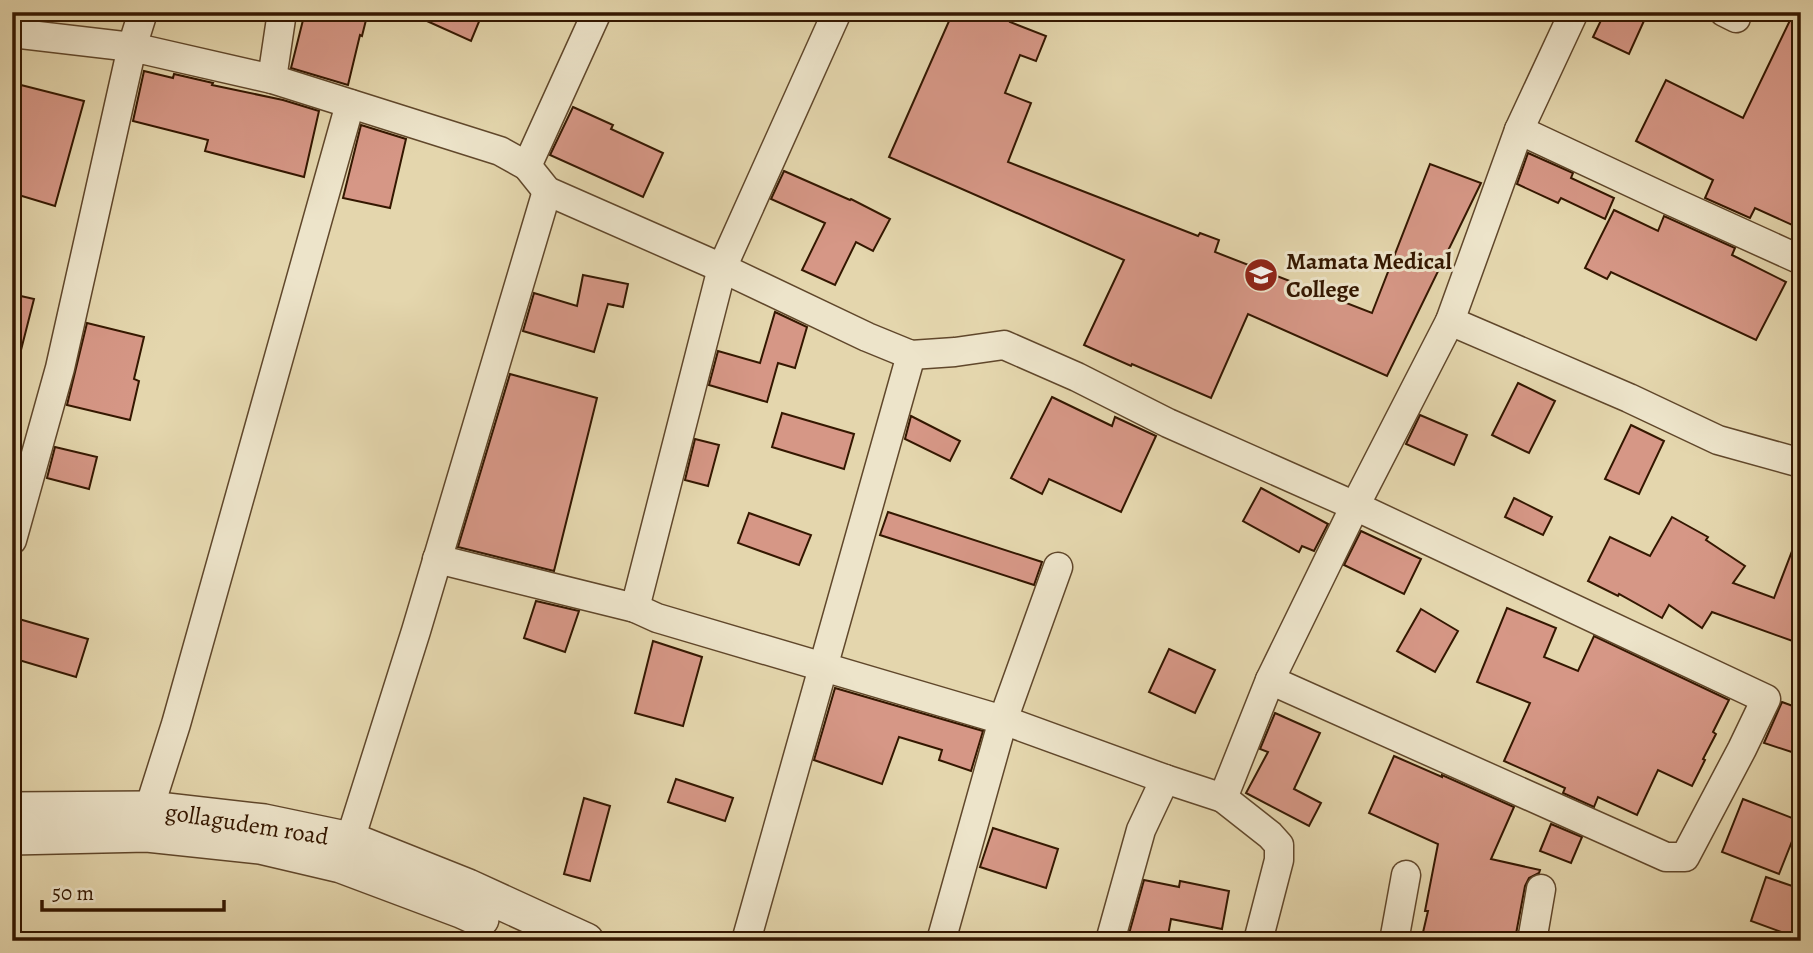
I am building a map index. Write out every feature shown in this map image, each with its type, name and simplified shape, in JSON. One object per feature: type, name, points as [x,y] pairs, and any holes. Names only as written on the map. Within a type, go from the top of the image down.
[{"type":"street","points":[[12,540],[60,368],[132,47],[143,12]]},
{"type":"street","points":[[272,79],[282,12]]},
{"type":"street","points":[[527,166],[597,12]]},
{"type":"street","points":[[635,608],[722,268],[836,12]]},
{"type":"street","points":[[1223,798],[1270,680],[1450,321],[1519,130],[1574,12]]},
{"type":"street","points":[[12,33],[132,47],[272,79],[500,151],[527,166],[547,191],[722,268],[867,337],[911,355],[1004,345],[1766,699],[1685,857],[1666,857],[1270,680]]},
{"type":"street","points":[[149,809],[180,710],[350,104]]},
{"type":"street","points":[[1519,130],[1801,260]]},
{"type":"street","points":[[349,840],[412,644],[547,191]]},
{"type":"street","points":[[1450,321],[1629,398],[1718,440],[1801,463]]},
{"type":"street","points":[[746,941],[911,355]]},
{"type":"street","points":[[437,559],[635,608],[657,618],[1003,720],[1223,798],[1279,845],[1279,860],[1258,941]]},
{"type":"street","points":[[941,941],[1003,720],[1058,567]]},
{"type":"street","points":[[1110,941],[1141,830],[1165,779]]},
{"type":"street","name":"gollagudem road","points":[[12,810],[149,809],[264,822],[349,840],[468,887],[586,941]]},
{"type":"street","name":"gollagudem road","points":[[12,837],[147,835],[260,846],[341,865],[461,910],[529,941]]},
{"type":"street","points":[[1394,941],[1406,875]]},
{"type":"street","points":[[1532,941],[1541,889]]},
{"type":"building","points":[[305,12],[368,12],[348,85],[291,68]]},
{"type":"building","points":[[407,12],[483,12],[471,41]]},
{"type":"building","points":[[953,12],[1014,12],[1010,22],[1046,36],[1036,61],[1020,55],[1005,93],[1031,103],[1008,162],[1198,236],[1200,233],[1219,240],[1215,252],[1372,313],[1430,164],[1481,183],[1387,376],[1248,314],[1211,398],[1084,345],[1124,260],[889,157]]},
{"type":"building","points":[[1605,12],[1648,12],[1629,54],[1593,37]]},
{"type":"building","points":[[1794,12],[1801,12],[1801,229],[1755,208],[1750,218],[1705,198],[1713,180],[1636,141],[1666,80],[1743,118]]},
{"type":"building","points":[[144,71],[173,78],[174,74],[319,111],[304,177],[205,151],[208,140],[133,121]]},
{"type":"building","points":[[17,84],[84,101],[55,206],[12,193],[12,101]]},
{"type":"building","points":[[573,107],[613,125],[611,129],[663,153],[643,197],[550,155]]},
{"type":"building","points":[[361,125],[406,139],[390,208],[343,198]]},
{"type":"building","points":[[1528,153],[1573,173],[1571,178],[1614,198],[1605,219],[1561,198],[1558,203],[1517,184]]},
{"type":"building","points":[[784,171],[851,199],[890,219],[873,251],[856,242],[835,285],[802,270],[825,223],[771,199]]},
{"type":"building","points":[[1614,210],[1658,231],[1664,216],[1735,248],[1732,255],[1786,282],[1756,340],[1611,272],[1607,279],[1585,268]]},
{"type":"building","points":[[583,275],[628,284],[623,307],[608,304],[594,352],[523,331],[534,293],[577,306]]},
{"type":"building","points":[[12,294],[34,299],[19,358],[12,357]]},
{"type":"building","points":[[775,312],[807,327],[795,368],[778,363],[767,402],[709,385],[718,351],[760,363]]},
{"type":"building","points":[[87,323],[144,337],[134,379],[139,381],[130,420],[67,405]]},
{"type":"building","points":[[510,374],[597,398],[554,571],[458,547]]},
{"type":"building","points":[[1518,383],[1555,401],[1529,453],[1492,435]]},
{"type":"building","points":[[1052,397],[1112,426],[1115,417],[1156,436],[1121,512],[1049,479],[1042,494],[1011,478]]},
{"type":"building","points":[[782,413],[854,434],[844,469],[772,447]]},
{"type":"building","points":[[1420,415],[1467,435],[1454,465],[1406,444]]},
{"type":"building","points":[[911,416],[960,441],[950,461],[905,439]]},
{"type":"building","points":[[1631,425],[1664,441],[1639,494],[1605,479]]},
{"type":"building","points":[[695,439],[719,445],[708,486],[685,480]]},
{"type":"building","points":[[55,447],[97,457],[89,489],[47,478]]},
{"type":"building","points":[[1261,488],[1328,524],[1314,551],[1302,546],[1299,552],[1243,521]]},
{"type":"building","points":[[1514,498],[1552,517],[1543,535],[1505,517]]},
{"type":"building","points":[[888,512],[1042,562],[1034,585],[880,535]]},
{"type":"building","points":[[749,513],[811,535],[799,565],[738,543]]},
{"type":"building","points":[[1672,517],[1708,537],[1706,540],[1745,566],[1733,583],[1774,598],[1801,533],[1801,644],[1712,612],[1702,628],[1669,605],[1662,618],[1619,594],[1618,596],[1588,581],[1610,537],[1650,556]]},
{"type":"building","points":[[1361,531],[1421,559],[1404,594],[1344,565]]},
{"type":"building","points":[[536,601],[579,611],[565,652],[524,638]]},
{"type":"building","points":[[1507,608],[1556,628],[1544,657],[1578,671],[1594,636],[1729,700],[1692,786],[1658,770],[1637,815],[1598,797],[1594,807],[1563,793],[1565,788],[1504,761],[1530,703],[1477,682]]},
{"type":"building","points":[[1421,609],[1458,631],[1435,672],[1397,651]]},
{"type":"building","points":[[12,617],[88,639],[76,677],[12,658]]},
{"type":"building","points":[[653,641],[702,657],[683,726],[635,713]]},
{"type":"building","points":[[1169,649],[1215,670],[1195,713],[1149,692]]},
{"type":"building","points":[[835,688],[983,731],[971,771],[939,760],[942,750],[899,737],[882,784],[814,760]]},
{"type":"building","points":[[1782,702],[1801,709],[1801,755],[1764,743]]},
{"type":"building","points":[[1275,713],[1320,733],[1294,789],[1321,803],[1309,826],[1246,793],[1268,752],[1260,749]]},
{"type":"building","points":[[1394,756],[1514,807],[1491,859],[1540,870],[1529,878],[1525,886],[1516,934],[1512,933],[1510,941],[1421,941],[1438,844],[1369,813]]},
{"type":"building","points":[[676,779],[733,798],[725,821],[668,802]]},
{"type":"building","points":[[584,798],[610,806],[590,881],[564,874]]},
{"type":"building","points":[[1743,799],[1800,821],[1779,874],[1722,852]]},
{"type":"building","points":[[1551,824],[1582,837],[1571,863],[1540,851]]},
{"type":"building","points":[[993,828],[1058,849],[1046,888],[980,867]]},
{"type":"building","points":[[1766,877],[1801,889],[1801,939],[1751,921]]},
{"type":"building","points":[[1144,880],[1179,887],[1180,881],[1229,891],[1222,929],[1171,919],[1167,941],[1127,941]]},
{"type":"place","name":"Mamata Medical College","points":[[1261,275]]}]
